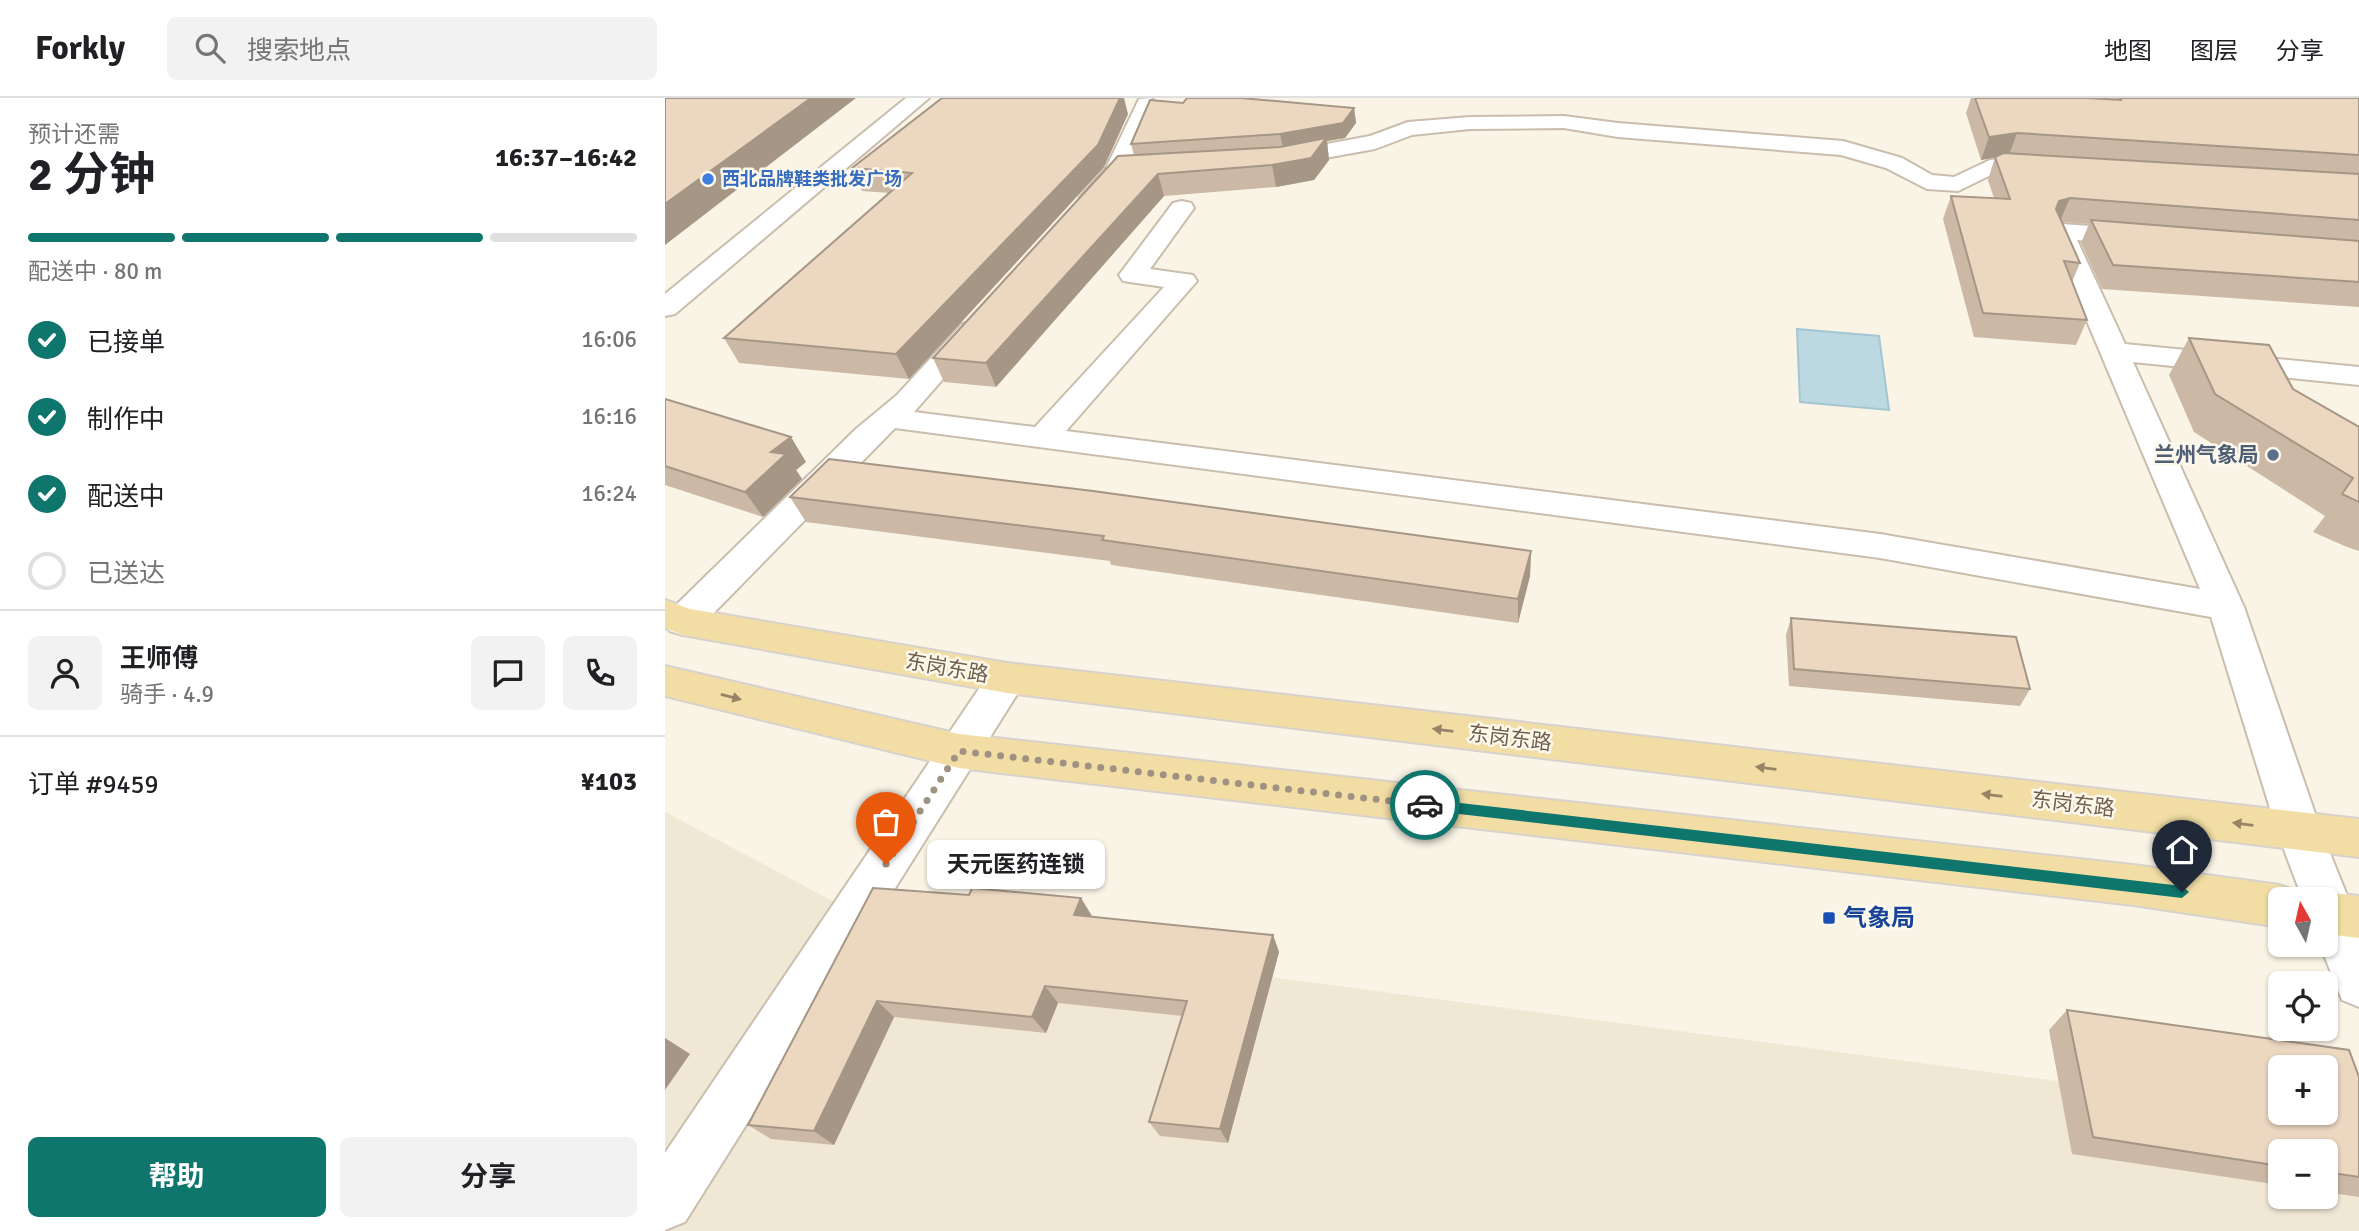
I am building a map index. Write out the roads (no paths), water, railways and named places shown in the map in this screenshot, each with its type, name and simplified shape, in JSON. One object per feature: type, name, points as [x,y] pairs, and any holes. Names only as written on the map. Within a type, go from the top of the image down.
[{"type":"main road","name":"东岗东路","points":[[674,617],[1007,678],[2359,838]]},
{"type":"main road","points":[[665,681],[959,751],[2133,885],[2268,904]]},
{"type":"street","points":[[665,308],[919,98]]},
{"type":"street","points":[[1071,220],[1128,169],[1146,103]]},
{"type":"street","points":[[1256,161],[1283,159],[1375,142],[1408,128],[1470,122],[1563,122],[1618,130],[1843,148],[1894,163],[1927,182],[1958,184],[1990,167],[2009,164],[2063,168]]},
{"type":"street","points":[[1044,437],[1184,281],[1132,275],[1182,208]]},
{"type":"street","points":[[2169,240],[2061,231],[2226,607],[2299,831],[2339,914],[2359,984]]},
{"type":"street","points":[[674,617],[908,401],[989,311]]},
{"type":"street","points":[[2115,352],[2359,376]]},
{"type":"street","points":[[888,418],[1880,546],[2226,607]]},
{"type":"street","points":[[665,1202],[1007,678]]},
{"type":"water","points":[[1797,329],[1879,336],[1889,410],[1800,402]]},
{"type":"place","name":"西北品牌鞋类批发广场","points":[[708,179]]},
{"type":"place","name":"兰州气象局","points":[[2273,455]]},
{"type":"place","name":"天元医药连锁","points":[[886,864]]},
{"type":"place","name":"气象局","points":[[1829,918]]}]
